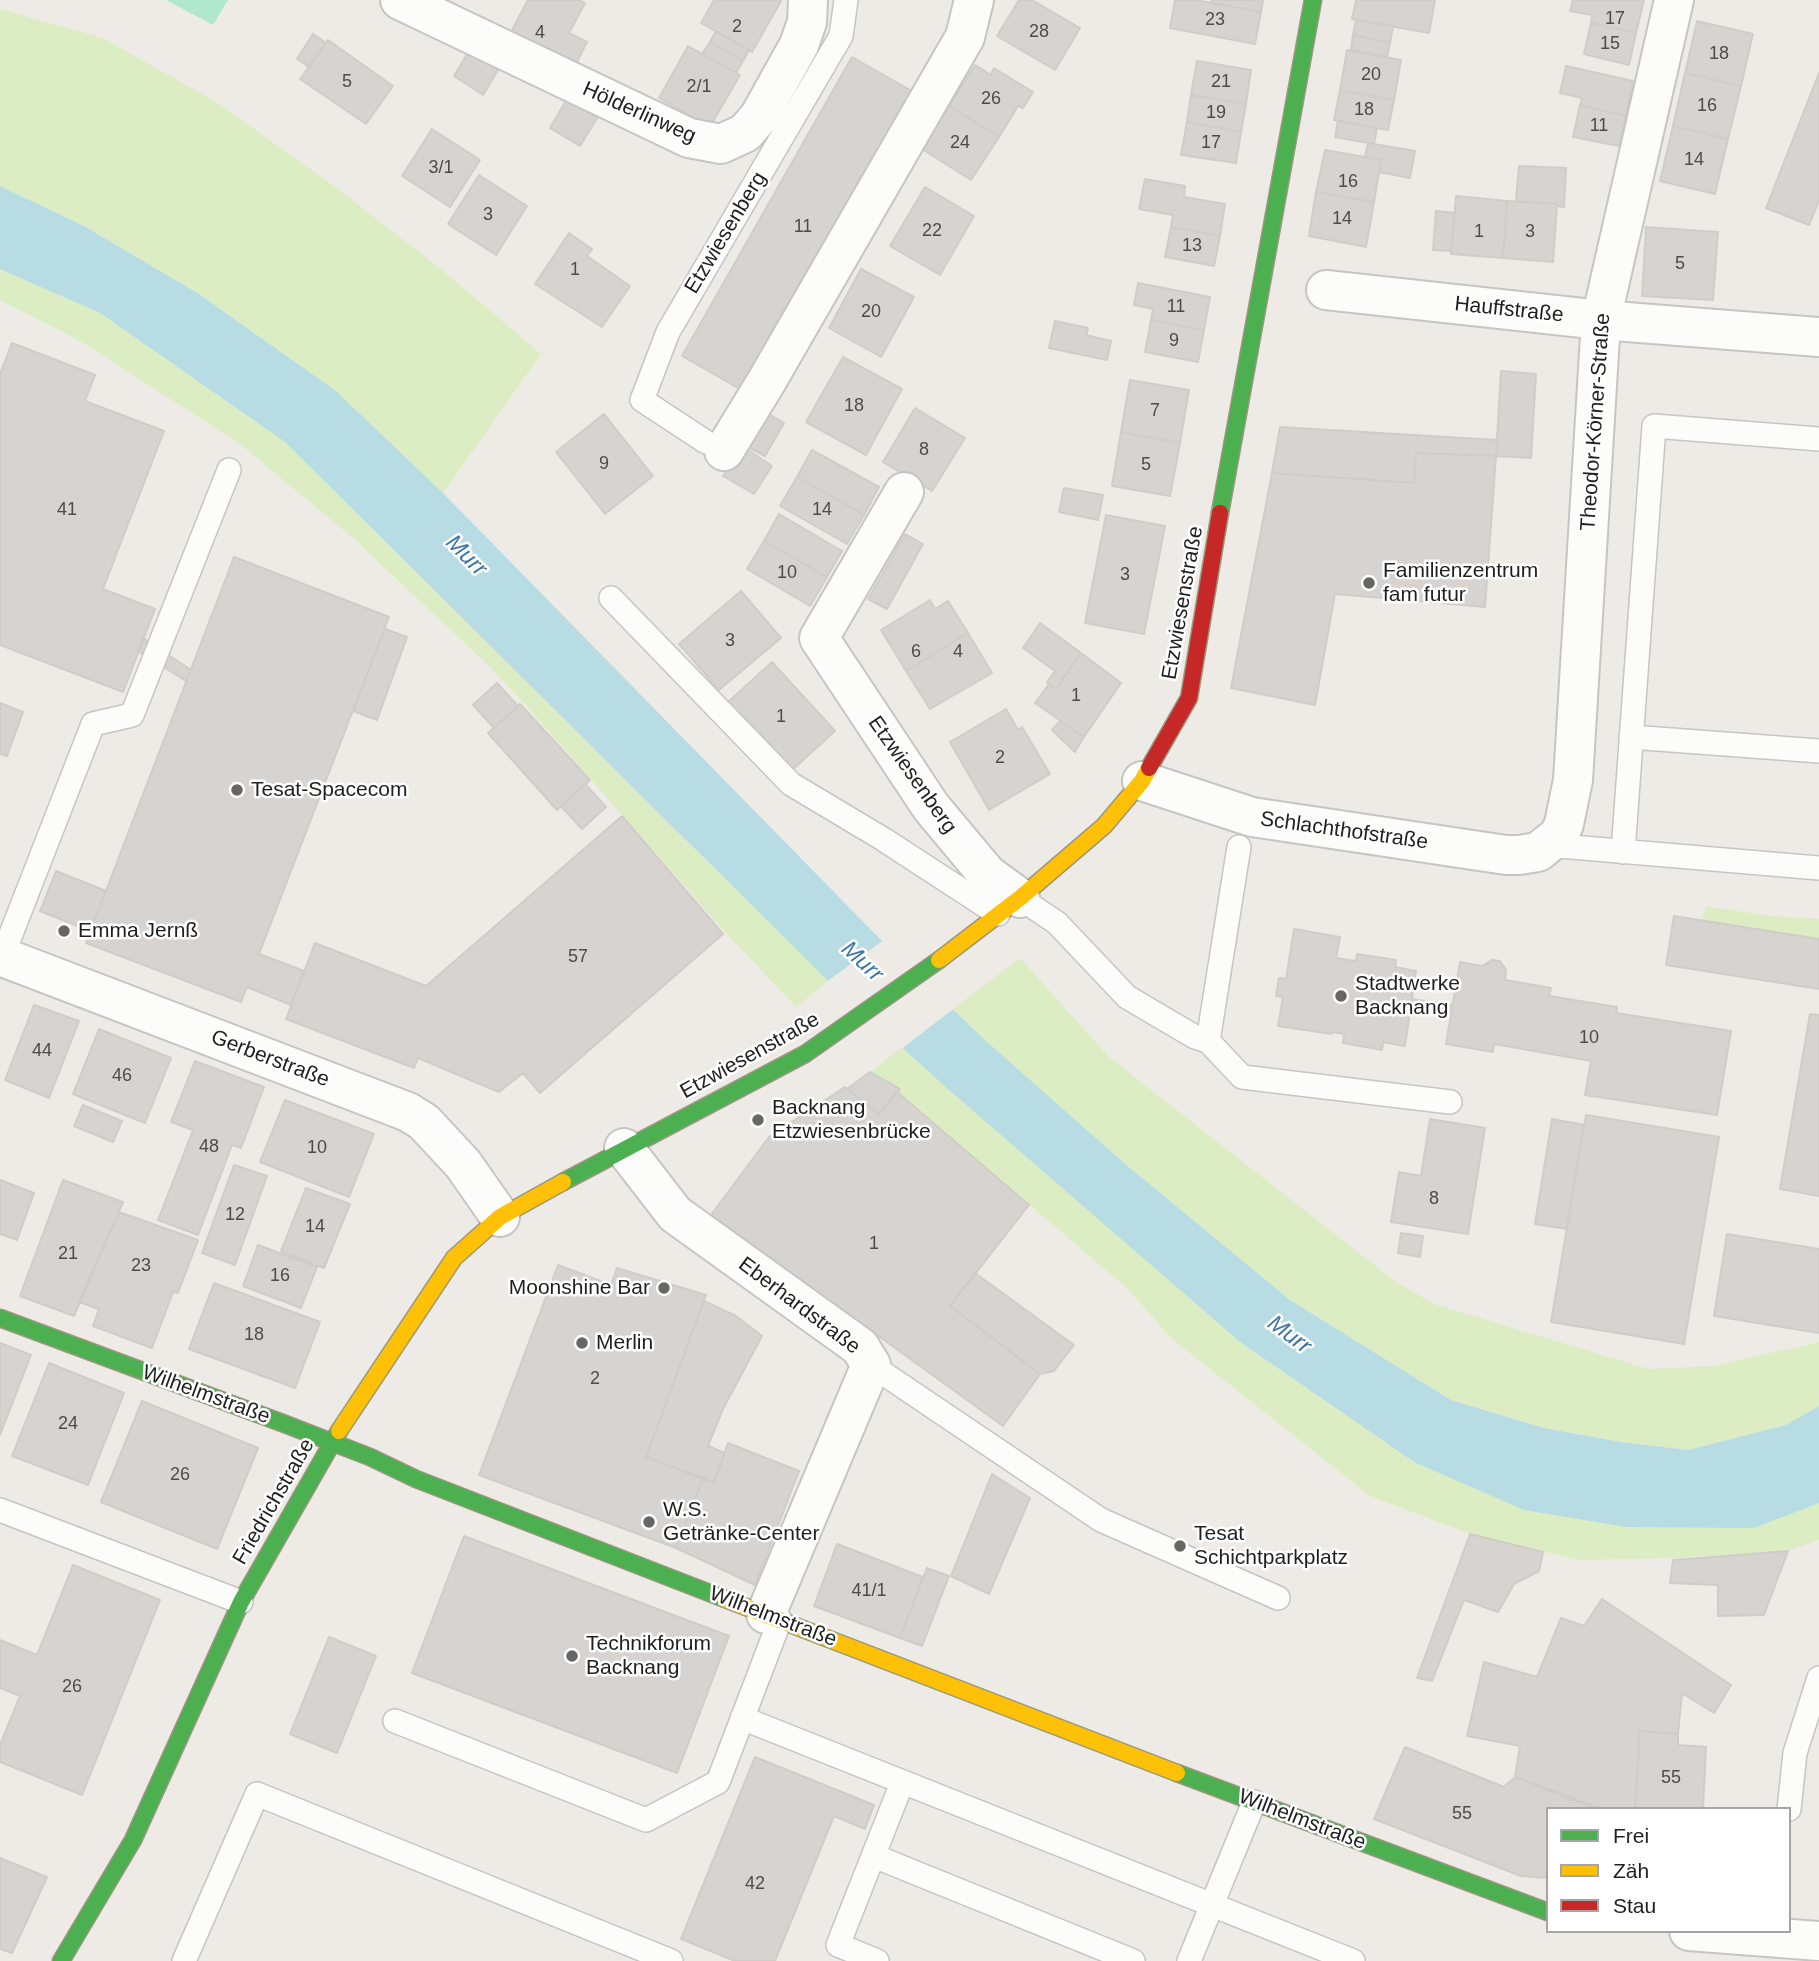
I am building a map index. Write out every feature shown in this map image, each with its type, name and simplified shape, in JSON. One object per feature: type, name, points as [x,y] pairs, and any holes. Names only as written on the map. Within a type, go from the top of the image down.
[{"type":"street","name":"Hölderlinweg","points":[[400,0],[689,138],[720,144],[745,133],[759,117],[799,45],[807,22],[808,0]]},
{"type":"street","name":"Etzwiesenberg","points":[[715,446],[765,384],[965,37],[974,0]]},
{"type":"street","name":"Etzwiesenstraße","points":[[624,1148],[805,1054],[943,957],[1104,826],[1142,781],[1189,698],[1313,0]]},
{"type":"street","name":"Theodor-Körner-Straße","points":[[1548,845],[1559,835],[1564,824],[1573,780],[1574,626],[1601,320],[1674,0]]},
{"type":"street","name":"Hauffstraße","points":[[1326,290],[1440,311],[1819,337]]},
{"type":"street","name":"Etzwiesenberg","points":[[904,492],[819,638],[931,807],[987,874],[1003,910]]},
{"type":"street","name":"Schlachthofstraße","points":[[1142,781],[1252,817],[1506,855],[1531,854],[1548,845]]},
{"type":"street","name":"Gerberstraße","points":[[1,956],[408,1112],[424,1122],[463,1164],[500,1217]]},
{"type":"street","name":"Friedrichstraße","points":[[61,1961],[133,1840],[241,1602],[332,1442],[454,1258],[500,1217],[624,1148]]},
{"type":"street","name":"Eberhardstraße","points":[[624,1148],[675,1214],[860,1347],[871,1365],[773,1617]]},
{"type":"street","name":"Wilhelmstraße","points":[[0,1318],[332,1442],[415,1479],[1254,1802],[1546,1911]]},
{"type":"street","points":[[1689,1961],[1690,1933]]},
{"type":"street","points":[[1733,1933],[1819,1941]]},
{"type":"lane","name":"Etzwiesenberg","points":[[715,446],[642,400],[668,332],[841,37],[847,9],[846,0]]},
{"type":"lane","points":[[1623,852],[1654,426],[1819,439]]},
{"type":"lane","points":[[1,956],[93,724],[132,715],[184,554],[229,470]]},
{"type":"lane","points":[[611,598],[790,784],[1003,910],[1057,923],[1126,997],[1195,1037],[1208,1041],[1242,1077],[1450,1102]]},
{"type":"lane","points":[[1632,737],[1819,751]]},
{"type":"lane","points":[[1548,845],[1819,868]]},
{"type":"lane","points":[[1208,1041],[1239,848]]},
{"type":"lane","points":[[871,1365],[1101,1520],[1278,1598]]},
{"type":"lane","points":[[0,1510],[241,1602]]},
{"type":"lane","points":[[395,1721],[646,1820],[718,1782],[742,1718],[773,1617]]},
{"type":"lane","points":[[1789,1807],[1795,1753],[1819,1678]]},
{"type":"lane","points":[[742,1718],[1353,1961]]},
{"type":"lane","points":[[877,1961],[838,1945],[902,1783]]},
{"type":"lane","points":[[189,1951],[257,1794],[657,1958]]},
{"type":"lane","points":[[1189,1961],[1254,1802]]},
{"type":"lane","points":[[874,1856],[1133,1961]]},
{"type":"green space","points":[[166,0],[228,0],[213,25]]},
{"type":"green space","points":[[0,9],[103,38],[218,103],[334,186],[441,269],[541,354],[443,493],[336,391],[199,294],[84,226],[0,186]]},
{"type":"green space","points":[[0,269],[100,313],[285,442],[828,981],[796,1007],[725,932],[490,667],[353,538],[240,444],[82,342],[0,300]]},
{"type":"green space","points":[[1706,906],[1770,916],[1819,919],[1819,939],[1702,920]]},
{"type":"green space","points":[[1020,958],[1109,1057],[1395,1281],[1434,1304],[1649,1369],[1713,1366],[1819,1342],[1819,1406],[1786,1425],[1688,1450],[1621,1442],[1544,1428],[1451,1400],[1290,1300],[1124,1163],[953,1009]]},
{"type":"green space","points":[[902,1047],[1240,1342],[1414,1462],[1819,1503],[1819,1540],[1788,1551],[1579,1560],[1470,1534],[1370,1496],[1171,1338],[1127,1288],[897,1092],[899,1088],[870,1072]]},
{"type":"water","name":"Murr","points":[[0,186],[84,226],[199,294],[336,391],[443,493],[882,941],[985,1040],[1124,1163],[1290,1300],[1451,1400],[1544,1428],[1621,1442],[1688,1450],[1786,1425],[1819,1406],[1819,1503],[1754,1528],[1626,1527],[1524,1510],[1414,1462],[1240,1342],[948,1089],[828,981],[285,442],[100,313],[0,269]]},
{"type":"pier","points":[[885,939],[956,1007],[900,1050],[825,983]]},
{"type":"building","points":[[528,0],[579,0],[585,3],[569,33],[587,42],[574,68],[510,34]]},
{"type":"building","points":[[714,0],[781,1],[752,52],[701,23]]},
{"type":"building","points":[[1019,0],[1032,0],[1080,28],[1055,70],[997,36]]},
{"type":"building","points":[[1175,0],[1196,0],[1261,12],[1255,44],[1170,28]]},
{"type":"building","points":[[1212,0],[1263,0],[1261,12],[1211,3]]},
{"type":"building","points":[[1356,0],[1435,0],[1429,33],[1352,19]]},
{"type":"building","points":[[1573,0],[1644,0],[1636,33],[1591,23],[1592,15],[1570,11]]},
{"type":"building","points":[[1356,20],[1393,26],[1390,43],[1353,35]]},
{"type":"building","points":[[1697,21],[1753,34],[1741,86],[1685,73]]},
{"type":"building","points":[[1591,23],[1636,33],[1629,65],[1584,54]]},
{"type":"building","points":[[716,31],[749,50],[743,61],[710,42]]},
{"type":"building","points":[[313,34],[326,43],[309,67],[297,59]]},
{"type":"building","points":[[1353,35],[1390,43],[1387,57],[1351,50]]},
{"type":"building","points":[[328,40],[393,86],[366,124],[300,79]]},
{"type":"building","points":[[710,42],[743,61],[736,73],[702,54]]},
{"type":"building","points":[[472,46],[501,65],[483,95],[454,76]]},
{"type":"building","points":[[688,46],[740,75],[710,127],[659,98]]},
{"type":"building","points":[[1347,50],[1401,60],[1394,100],[1340,90]]},
{"type":"building","points":[[852,57],[924,98],[754,397],[682,356]]},
{"type":"building","points":[[1197,61],[1251,70],[1246,104],[1191,95]]},
{"type":"building","points":[[975,65],[991,75],[994,68],[1033,92],[1023,108],[1018,106],[999,137],[949,106]]},
{"type":"building","points":[[1566,66],[1633,81],[1626,116],[1580,105],[1582,98],[1560,93]]},
{"type":"building","points":[[1685,73],[1741,86],[1728,139],[1673,126]]},
{"type":"building","points":[[1819,73],[1819,201],[1809,225],[1766,208]]},
{"type":"building","points":[[1340,90],[1394,100],[1388,130],[1334,120]]},
{"type":"building","points":[[570,94],[601,112],[580,146],[550,128]]},
{"type":"building","points":[[1191,95],[1246,104],[1241,132],[1187,122]]},
{"type":"building","points":[[1580,105],[1626,116],[1619,146],[1573,137]]},
{"type":"building","points":[[949,106],[999,137],[971,180],[922,149]]},
{"type":"building","points":[[1338,121],[1377,128],[1374,144],[1335,137]]},
{"type":"building","points":[[1187,122],[1241,132],[1236,163],[1181,155]]},
{"type":"building","points":[[1673,126],[1728,139],[1715,194],[1660,181]]},
{"type":"building","points":[[432,129],[480,160],[450,207],[402,176]]},
{"type":"building","points":[[1368,143],[1415,151],[1410,178],[1379,172],[1381,160],[1365,157]]},
{"type":"building","points":[[1325,150],[1381,160],[1374,202],[1316,192]]},
{"type":"building","points":[[1519,166],[1566,168],[1564,207],[1557,204],[1516,201]]},
{"type":"building","points":[[479,175],[527,206],[496,255],[448,224]]},
{"type":"building","points":[[1145,179],[1185,186],[1184,197],[1225,204],[1220,236],[1171,227],[1173,215],[1139,209]]},
{"type":"building","points":[[925,187],[974,216],[940,275],[890,246]]},
{"type":"building","points":[[1316,192],[1374,202],[1366,247],[1309,236]]},
{"type":"building","points":[[1456,196],[1507,201],[1503,258],[1451,254]]},
{"type":"building","points":[[1507,201],[1557,204],[1553,262],[1503,258]]},
{"type":"building","points":[[1436,211],[1455,213],[1451,251],[1433,250]]},
{"type":"building","points":[[1171,227],[1220,236],[1214,266],[1165,257]]},
{"type":"building","points":[[1646,227],[1718,232],[1713,300],[1642,296]]},
{"type":"building","points":[[569,233],[592,249],[587,256],[630,286],[602,327],[535,284]]},
{"type":"building","points":[[861,269],[914,297],[881,357],[829,328]]},
{"type":"building","points":[[1138,283],[1210,297],[1204,330],[1151,320],[1153,309],[1134,305]]},
{"type":"building","points":[[1151,320],[1204,330],[1198,362],[1145,352]]},
{"type":"building","points":[[1055,321],[1088,328],[1086,335],[1111,341],[1107,360],[1049,348]]},
{"type":"building","points":[[12,343],[95,375],[85,401],[164,431],[103,589],[155,609],[123,692],[0,645],[0,374]]},
{"type":"building","points":[[843,357],[902,389],[866,455],[806,422]]},
{"type":"building","points":[[1501,371],[1536,374],[1531,458],[1496,456]]},
{"type":"building","points":[[1130,380],[1189,390],[1180,443],[1121,432]]},
{"type":"building","points":[[915,408],[965,438],[932,491],[883,462]]},
{"type":"building","points":[[762,410],[784,423],[765,456],[742,444]]},
{"type":"building","points":[[604,414],[653,476],[605,514],[556,452]]},
{"type":"building","points":[[1280,427],[1497,440],[1496,456],[1416,453],[1414,483],[1272,473]]},
{"type":"building","points":[[1121,432],[1180,443],[1170,496],[1112,486]]},
{"type":"building","points":[[742,446],[772,466],[754,494],[723,476]]},
{"type":"building","points":[[812,450],[879,487],[864,515],[797,477]]},
{"type":"building","name":"Familienzentrum fam futur","points":[[1416,453],[1496,456],[1485,607],[1335,594],[1315,705],[1231,688],[1272,473],[1414,483]]},
{"type":"building","points":[[797,477],[864,515],[847,544],[780,506]]},
{"type":"building","points":[[1064,488],[1103,495],[1098,520],[1059,512]]},
{"type":"building","points":[[779,514],[842,551],[827,577],[764,541]]},
{"type":"building","points":[[1106,515],[1165,526],[1144,634],[1085,623]]},
{"type":"building","points":[[905,534],[923,544],[887,609],[868,599]]},
{"type":"building","points":[[764,541],[827,577],[810,606],[747,569]]},
{"type":"building","points":[[234,557],[389,617],[259,954],[304,971],[291,1005],[247,987],[241,1002],[86,943]]},
{"type":"building","points":[[741,591],[781,638],[719,690],[679,644]]},
{"type":"building","points":[[930,600],[935,609],[948,601],[968,633],[906,671],[881,630]]},
{"type":"building","points":[[1040,623],[1081,653],[1056,689],[1047,682],[1055,671],[1023,648]]},
{"type":"building","points":[[385,629],[407,637],[377,720],[353,711]]},
{"type":"building","points":[[968,633],[992,673],[930,709],[906,671]]},
{"type":"building","points":[[143,638],[191,670],[186,681],[138,651]]},
{"type":"building","points":[[1081,653],[1121,683],[1084,737],[1035,703],[1049,684],[1056,689]]},
{"type":"building","points":[[772,662],[835,731],[790,772],[727,703]]},
{"type":"building","points":[[497,683],[518,706],[494,728],[473,705]]},
{"type":"building","points":[[0,703],[23,712],[7,756],[0,754]]},
{"type":"building","points":[[520,704],[590,780],[557,810],[488,733]]},
{"type":"building","points":[[1006,709],[1018,730],[1022,727],[1050,774],[989,810],[950,742]]},
{"type":"building","points":[[1060,721],[1084,737],[1075,752],[1052,730]]},
{"type":"building","points":[[585,784],[606,807],[582,829],[561,806]]},
{"type":"building","points":[[622,816],[723,934],[540,1093],[523,1073],[499,1092],[418,1058],[414,1068],[286,1019],[315,943],[426,986]]},
{"type":"building","points":[[56,871],[106,891],[90,931],[40,911]]},
{"type":"building","points":[[1674,916],[1819,939],[1819,989],[1666,965]]},
{"type":"building","points":[[1294,929],[1340,937],[1336,958],[1356,961],[1357,954],[1396,960],[1395,967],[1416,971],[1405,1046],[1383,1042],[1382,1050],[1343,1043],[1344,1034],[1278,1026],[1283,997],[1276,996],[1279,978],[1286,979]]},
{"type":"building","points":[[1492,960],[1500,961],[1506,970],[1505,980],[1551,988],[1549,996],[1617,1007],[1616,1013],[1731,1031],[1717,1115],[1585,1095],[1591,1061],[1494,1044],[1493,1052],[1446,1044],[1460,962],[1482,966]]},
{"type":"building","points":[[1412,999],[1453,1005],[1451,1014],[1411,1007]]},
{"type":"building","points":[[34,1005],[79,1021],[49,1098],[5,1080]]},
{"type":"building","points":[[1810,1014],[1819,1015],[1819,1196],[1780,1189]]},
{"type":"building","points":[[99,1029],[171,1058],[145,1123],[73,1094]]},
{"type":"building","points":[[195,1061],[264,1087],[241,1148],[232,1145],[198,1235],[158,1220],[193,1130],[171,1122]]},
{"type":"building","points":[[870,1072],[900,1089],[879,1114],[847,1089]]},
{"type":"building","points":[[845,1087],[879,1114],[897,1092],[1029,1205],[950,1306],[1040,1374],[1003,1426],[711,1215],[769,1137]]},
{"type":"building","points":[[285,1100],[374,1134],[349,1197],[260,1162]]},
{"type":"building","points":[[83,1105],[122,1121],[113,1142],[74,1126]]},
{"type":"building","points":[[1586,1115],[1719,1137],[1684,1344],[1551,1322]]},
{"type":"building","points":[[1430,1119],[1485,1128],[1468,1234],[1391,1222],[1399,1172],[1421,1176]]},
{"type":"building","points":[[1552,1119],[1584,1125],[1567,1229],[1535,1224]]},
{"type":"building","points":[[234,1165],[267,1176],[235,1265],[202,1253]]},
{"type":"building","points":[[0,1180],[34,1193],[17,1240],[0,1234]]},
{"type":"building","points":[[63,1180],[123,1202],[74,1316],[20,1296]]},
{"type":"building","points":[[306,1188],[350,1204],[324,1268],[281,1251]]},
{"type":"building","points":[[119,1212],[198,1240],[178,1293],[173,1292],[152,1348],[93,1326],[99,1309],[79,1302]]},
{"type":"building","points":[[1401,1233],[1423,1236],[1420,1257],[1398,1253]]},
{"type":"building","points":[[1727,1234],[1819,1249],[1819,1333],[1714,1316]]},
{"type":"building","points":[[258,1245],[317,1267],[301,1308],[243,1286]]},
{"type":"building","points":[[558,1265],[611,1285],[617,1268],[706,1295],[646,1457],[703,1478],[676,1548],[479,1475]]},
{"type":"building","points":[[975,1273],[1074,1345],[1054,1371],[1040,1374],[950,1306]]},
{"type":"building","points":[[214,1283],[320,1322],[295,1388],[189,1349]]},
{"type":"building","points":[[704,1301],[736,1316],[762,1336],[723,1409],[708,1446],[725,1453],[714,1483],[646,1457]]},
{"type":"building","points":[[0,1343],[31,1355],[0,1435]]},
{"type":"building","points":[[49,1363],[124,1393],[88,1485],[12,1456]]},
{"type":"building","points":[[142,1401],[258,1448],[217,1549],[101,1502]]},
{"type":"building","points":[[728,1443],[799,1471],[755,1585],[676,1548],[703,1478],[714,1483]]},
{"type":"building","points":[[992,1474],[1030,1498],[989,1594],[951,1576]]},
{"type":"building","points":[[1470,1534],[1543,1552],[1539,1571],[1514,1584],[1498,1612],[1464,1600],[1432,1681],[1417,1678]]},
{"type":"building","points":[[464,1536],[729,1636],[677,1773],[412,1673]]},
{"type":"building","points":[[837,1544],[923,1577],[900,1638],[814,1606]]},
{"type":"building","points":[[1788,1551],[1764,1615],[1718,1616],[1718,1585],[1670,1583],[1673,1560]]},
{"type":"building","points":[[73,1565],[160,1600],[82,1795],[0,1762],[0,1745],[20,1696],[0,1688],[0,1640],[37,1655]]},
{"type":"building","points":[[927,1568],[949,1576],[922,1646],[900,1638]]},
{"type":"building","points":[[1602,1599],[1731,1685],[1714,1713],[1682,1693],[1678,1734],[1640,1731],[1635,1807],[1592,1807],[1515,1777],[1520,1746],[1467,1736],[1484,1662],[1537,1677],[1561,1618],[1584,1626]]},
{"type":"building","points":[[329,1637],[376,1656],[337,1753],[290,1734]]},
{"type":"building","points":[[1640,1731],[1678,1734],[1678,1745],[1706,1747],[1703,1807],[1635,1807]]},
{"type":"building","points":[[1405,1747],[1504,1787],[1515,1777],[1597,1807],[1546,1807],[1546,1878],[1521,1876],[1374,1819]]},
{"type":"building","points":[[755,1757],[874,1805],[865,1829],[834,1816],[775,1961],[735,1961],[681,1939]]},
{"type":"building","points":[[0,1858],[47,1877],[12,1953],[0,1949]]},
{"type":"traffic: fast","points":[[1220,513],[1313,0]]},
{"type":"traffic: fast","points":[[563,1182],[805,1054],[939,960]]},
{"type":"traffic: fast","points":[[0,1318],[285,1424],[370,1457],[416,1479],[725,1599]]},
{"type":"traffic: fast","points":[[61,1961],[133,1840],[241,1602],[339,1431]]},
{"type":"traffic: fast","points":[[1177,1773],[1546,1911]]},
{"type":"traffic: slow","points":[[939,960],[1020,898],[1104,826],[1142,781],[1149,768]]},
{"type":"traffic: slow","points":[[339,1431],[454,1258],[500,1217],[563,1182]]},
{"type":"traffic: slow","points":[[725,1599],[1177,1773]]},
{"type":"traffic: jam","points":[[1149,768],[1189,698],[1220,513]]},
{"type":"place","name":"Familienzentrum fam futur","points":[[1369,583]]},
{"type":"place","name":"Tesat-Spacecom","points":[[237,790]]},
{"type":"place","name":"Emma Jernß","points":[[64,931]]},
{"type":"place","name":"Stadtwerke Backnang","points":[[1341,996]]},
{"type":"place","name":"Backnang Etzwiesenbrücke","points":[[758,1120]]},
{"type":"place","name":"Moonshine Bar","points":[[664,1288]]},
{"type":"place","name":"Merlin","points":[[582,1343]]},
{"type":"place","name":"W.S. Getränke-Center","points":[[649,1522]]},
{"type":"place","name":"Tesat Schichtparkplatz","points":[[1180,1546]]},
{"type":"place","name":"Technikforum Backnang","points":[[572,1656]]}]
